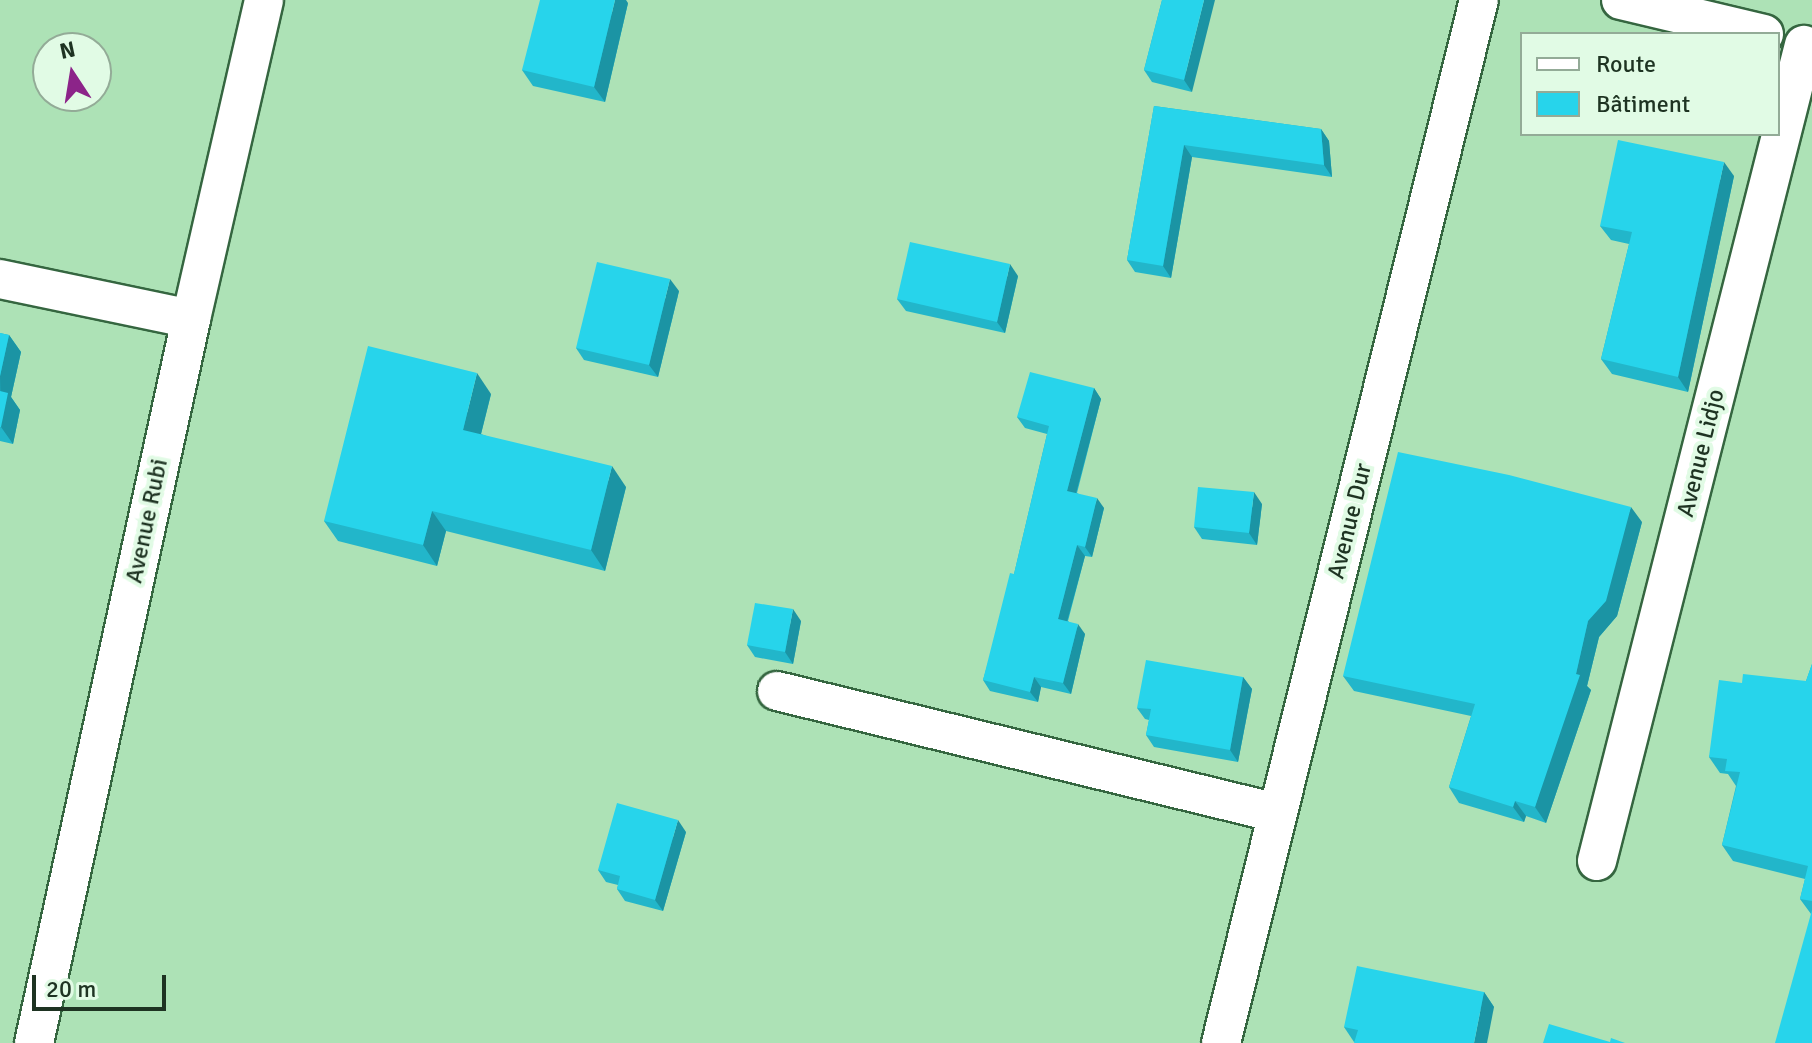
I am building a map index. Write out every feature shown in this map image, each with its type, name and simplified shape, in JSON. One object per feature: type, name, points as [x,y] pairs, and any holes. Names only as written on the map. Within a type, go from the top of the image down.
[{"type":"street","name":"Avenue Rubi","points":[[34,1043],[191,319],[264,0]]},
{"type":"street","name":"Avenue Dur","points":[[1221,1043],[1479,0]]},
{"type":"street","points":[[1621,0],[1756,32]]},
{"type":"street","name":"Avenue Lidjo","points":[[1780,116],[1798,43]]},
{"type":"street","name":"Avenue Lidjo","points":[[1597,861],[1775,136]]},
{"type":"street","points":[[0,279],[191,319]]},
{"type":"street","points":[[777,691],[1277,813]]},
{"type":"building","points":[[540,0],[615,0],[594,87],[522,70]]},
{"type":"building","points":[[1162,0],[1204,0],[1184,80],[1144,70]]},
{"type":"building","points":[[1154,106],[1321,129],[1324,165],[1184,145],[1163,266],[1127,260]]},
{"type":"building","points":[[1618,140],[1724,162],[1678,377],[1601,359],[1632,232],[1600,226]]},
{"type":"building","points":[[910,242],[1010,264],[997,322],[897,299]]},
{"type":"building","points":[[597,262],[670,279],[649,365],[576,348]]},
{"type":"building","points":[[0,333],[9,335],[0,376]]},
{"type":"building","points":[[368,346],[477,373],[463,430],[612,466],[591,550],[432,511],[423,545],[324,521]]},
{"type":"building","points":[[1030,372],[1094,388],[1067,491],[1097,498],[1085,547],[1077,545],[1058,619],[1078,624],[1063,683],[1034,677],[1030,692],[983,680],[1010,573],[1014,574],[1049,426],[1017,417]]},
{"type":"building","points":[[0,391],[8,393],[1,427],[0,427]]},
{"type":"building","points":[[1398,452],[1509,475],[1631,507],[1606,601],[1588,621],[1576,674],[1580,675],[1535,807],[1515,801],[1513,807],[1449,787],[1475,704],[1343,676]]},
{"type":"building","points":[[1198,487],[1254,492],[1249,533],[1194,527]]},
{"type":"building","points":[[755,603],[793,609],[785,652],[747,645]]},
{"type":"building","points":[[1146,660],[1243,677],[1230,750],[1146,735],[1151,709],[1137,708]]},
{"type":"building","points":[[1812,664],[1812,901],[1800,899],[1808,866],[1722,845],[1740,772],[1725,771],[1727,759],[1709,757],[1719,680],[1742,683],[1743,674],[1806,681]]},
{"type":"building","points":[[617,803],[678,820],[655,900],[617,889],[620,876],[598,870]]},
{"type":"building","points":[[1812,910],[1812,1043],[1775,1043]]},
{"type":"building","points":[[1357,966],[1484,992],[1474,1043],[1354,1043],[1358,1030],[1344,1027]]},
{"type":"building","points":[[1549,1024],[1610,1042],[1611,1038],[1625,1043],[1543,1043]]}]
